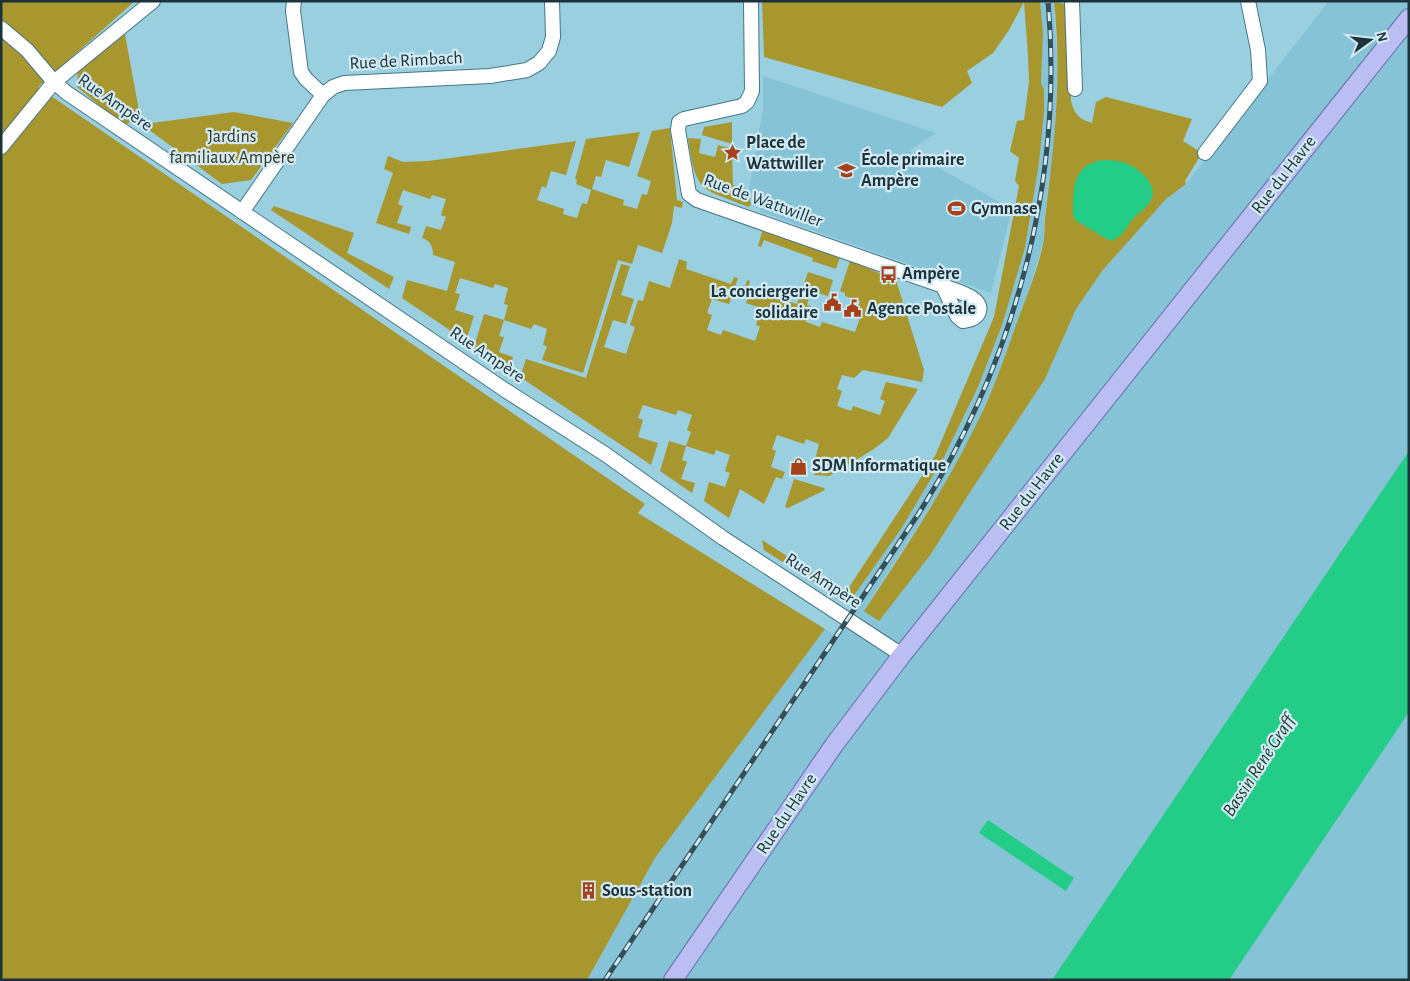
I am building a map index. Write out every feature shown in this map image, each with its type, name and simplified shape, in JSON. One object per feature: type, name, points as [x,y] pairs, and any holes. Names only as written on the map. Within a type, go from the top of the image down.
[{"type":"main road","name":"Rue du Havre","points":[[673,980],[834,745],[902,655],[1409,18]]},
{"type":"street","points":[[1,147],[54,82],[153,1]]},
{"type":"street","points":[[294,1],[293,11],[301,72],[323,95]]},
{"type":"street","name":"Rue de Rimbach","points":[[242,212],[323,95],[333,87],[344,83],[490,76],[527,70],[539,63],[549,51],[553,37],[552,1]]},
{"type":"street","name":"Rue de Wattwiller","points":[[751,1],[751,96],[742,106],[684,119],[679,122],[678,130],[689,194],[697,200],[943,286]]},
{"type":"street","points":[[1072,1],[1075,89]]},
{"type":"street","points":[[1205,153],[1260,81],[1258,50],[1248,1]]},
{"type":"street","name":"Rue Ampère","points":[[1,28],[27,50],[54,82],[67,93],[505,390],[605,454],[723,538],[902,655]]},
{"type":"shaded area","points":[[1040,1],[1053,1],[1058,68],[1054,147],[1044,218],[1044,238],[1028,294],[998,375],[973,432],[946,482],[864,610],[931,554],[1045,379],[1076,309],[1102,271],[1166,199],[1186,184],[1329,1],[1409,1],[1409,980],[587,980],[655,858],[825,629],[833,634],[853,606],[848,604],[901,529],[944,457],[978,387],[1002,325],[1025,248],[1039,163],[1044,112],[1044,90],[1041,83],[1043,33]]},
{"type":"shaded area","name":"École primaire Ampère","points":[[763,76],[936,133],[909,151],[1012,209],[991,293],[761,212],[749,189],[763,109]]},
{"type":"green space","points":[[1,1],[135,1],[38,87],[645,504],[638,513],[825,629],[655,858],[587,980],[1,980]]},
{"type":"green space","points":[[762,1],[1040,1],[1043,33],[1041,83],[1044,90],[1044,112],[1039,163],[1025,248],[1002,325],[978,387],[944,457],[901,529],[848,604],[842,598],[935,456],[994,317],[1019,186],[1015,181],[1019,158],[1010,151],[1017,121],[1024,120],[1029,82],[1024,2],[1009,30],[993,53],[967,71],[972,83],[942,107],[764,57]]},
{"type":"green space","points":[[1054,2],[1069,5],[1071,101],[1078,115],[1092,123],[1096,102],[1106,97],[1192,119],[1183,141],[1202,153],[1185,181],[1186,184],[1166,199],[1102,271],[1076,309],[1045,379],[931,554],[879,621],[864,611],[907,546],[979,420],[1001,366],[1039,260],[1044,239],[1056,105],[1057,54]]},
{"type":"green space","name":"Jardins familiaux Ampère","points":[[125,34],[141,122],[122,124],[77,87],[78,69]]},
{"type":"green space","name":"Jardins familiaux Ampère","points":[[234,112],[293,123],[251,180],[222,184],[144,126],[152,123]]},
{"type":"green space","points":[[732,122],[732,144],[702,135],[704,127]]},
{"type":"green space","points":[[670,128],[677,200],[683,202],[682,208],[674,206],[672,223],[662,253],[638,245],[632,264],[618,260],[583,373],[542,360],[547,346],[543,345],[547,329],[534,324],[531,329],[504,320],[508,305],[504,304],[508,288],[495,284],[493,288],[460,278],[455,293],[460,294],[455,310],[474,316],[466,341],[402,298],[407,280],[447,291],[455,262],[433,255],[431,245],[422,238],[426,226],[441,230],[446,217],[441,215],[446,199],[432,195],[430,199],[403,190],[398,204],[403,206],[397,223],[411,227],[409,234],[376,223],[393,173],[384,169],[388,156],[403,162],[428,161],[576,141],[566,175],[551,171],[546,188],[542,186],[537,200],[564,209],[563,214],[577,218],[582,203],[587,204],[591,190],[576,184],[577,180],[575,179],[586,139],[640,132],[629,167],[606,160],[601,177],[596,176],[592,189],[624,200],[623,205],[637,209],[642,194],[647,195],[651,181],[637,176],[652,131]]},
{"type":"green space","points":[[688,138],[701,139],[699,153],[715,157],[718,145],[732,149],[733,185],[746,189],[751,204],[749,207],[720,196],[703,186],[694,169]]},
{"type":"green space","points":[[274,206],[354,233],[347,253],[394,277],[389,289],[271,210]]},
{"type":"green space","points":[[763,229],[840,257],[836,269],[812,261],[813,258],[764,240],[761,247],[758,246]]},
{"type":"green space","points":[[679,259],[687,262],[686,269],[731,284],[734,277],[738,278],[729,304],[712,299],[707,313],[712,315],[707,330],[721,335],[723,330],[755,341],[760,327],[756,325],[761,308],[746,303],[749,293],[744,291],[747,280],[750,281],[748,289],[797,304],[808,272],[833,280],[828,296],[811,291],[807,305],[811,306],[806,322],[820,327],[822,322],[855,332],[860,318],[855,316],[860,301],[845,296],[845,293],[840,291],[850,261],[896,280],[924,370],[922,382],[863,370],[854,378],[842,375],[837,389],[842,391],[837,406],[851,411],[853,406],[880,415],[885,401],[880,399],[886,382],[918,389],[888,438],[874,449],[829,476],[814,475],[819,461],[815,460],[819,444],[806,439],[804,444],[777,435],[772,449],[776,451],[771,467],[785,472],[782,479],[776,477],[764,504],[740,489],[729,518],[704,501],[709,482],[725,487],[730,473],[725,471],[730,455],[716,450],[714,455],[686,446],[691,432],[687,430],[692,415],[678,410],[676,415],[643,405],[638,418],[643,420],[638,437],[658,443],[651,465],[520,377],[526,359],[586,378],[621,264],[630,266],[621,295],[634,299],[626,324],[613,320],[604,347],[626,354],[635,327],[630,325],[638,300],[643,301],[649,281],[670,288]]},
{"type":"green space","points":[[484,314],[504,320],[499,336],[504,337],[499,352],[513,357],[509,370],[474,347]]},
{"type":"green space","points":[[669,441],[686,446],[682,460],[687,462],[681,479],[695,483],[692,493],[660,471]]},
{"type":"green space","points":[[794,479],[824,488],[825,490],[788,508],[785,507]]},
{"type":"green space","points":[[762,540],[838,589],[834,595],[764,550]]},
{"type":"water","points":[[1106,160],[1123,162],[1136,168],[1150,183],[1153,194],[1149,203],[1132,220],[1123,233],[1118,238],[1110,241],[1075,220],[1073,215],[1075,185],[1080,172],[1090,164]]},
{"type":"water","name":"Bassin René Graff","points":[[1409,451],[1409,712],[1229,980],[1052,980]]},
{"type":"water","points":[[988,820],[1074,878],[1066,891],[979,833]]},
{"type":"railway","points":[[605,980],[919,513],[953,455],[982,394],[1006,332],[1026,268],[1040,202],[1048,136],[1051,68],[1048,1]]},
{"type":"place","name":"Place de Wattwiller","points":[[732,153]]},
{"type":"place","name":"École primaire Ampère","points":[[847,170]]},
{"type":"place","name":"Gymnase","points":[[957,209]]},
{"type":"place","name":"Ampère","points":[[888,274]]},
{"type":"place","name":"La conciergerie solidaire","points":[[832,302]]},
{"type":"place","name":"Agence Postale","points":[[853,309]]},
{"type":"place","name":"SDM Informatique","points":[[798,466]]},
{"type":"place","name":"Sous-station","points":[[588,891]]}]
